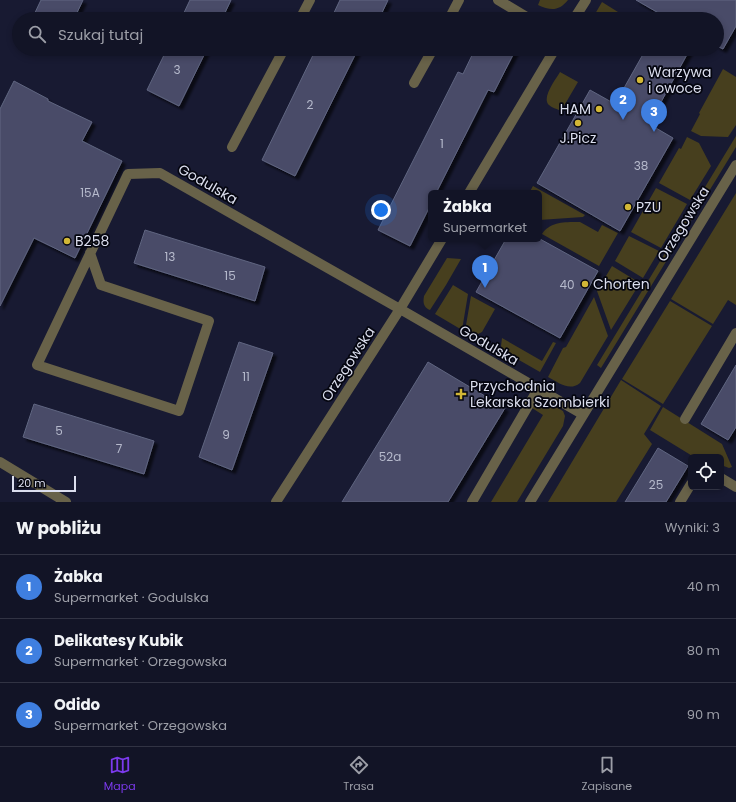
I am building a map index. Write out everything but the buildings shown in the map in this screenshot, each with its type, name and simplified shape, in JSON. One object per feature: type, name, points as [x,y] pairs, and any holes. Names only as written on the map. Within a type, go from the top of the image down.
[{"type":"street","points":[[304,12],[310,0]]},
{"type":"street","points":[[453,12],[459,0]]},
{"type":"street","points":[[498,0],[518,12]]},
{"type":"street","points":[[578,12],[586,0]]},
{"type":"street","points":[[232,147],[280,56]]},
{"type":"street","points":[[414,83],[429,56]]},
{"type":"street","points":[[472,190],[551,56]]},
{"type":"street","name":"Orzegowska","points":[[530,502],[582,414],[736,165]]},
{"type":"street","name":"Godulska","points":[[90,253],[101,285],[209,321],[179,411],[37,365],[90,253],[128,174],[160,173],[582,414]]},
{"type":"street","name":"Orzegowska","points":[[276,502],[400,309],[440,242]]},
{"type":"street","points":[[684,419],[736,333]]},
{"type":"street","points":[[472,502],[538,389]]},
{"type":"street","points":[[0,462],[66,502]]},
{"type":"street","points":[[724,480],[736,487]]},
{"type":"street","points":[[680,502],[688,489]]},
{"type":"shaded area","points":[[540,0],[568,0],[565,4],[558,8],[551,9],[538,5]]},
{"type":"shaded area","points":[[602,2],[618,12],[596,12]]},
{"type":"shaded area","points":[[723,69],[736,77],[736,125],[728,137],[701,136],[691,131]]},
{"type":"shaded area","points":[[560,72],[578,82],[561,111],[552,107],[547,102],[550,88]]},
{"type":"shaded area","points":[[736,136],[736,147],[601,368],[597,365]]},
{"type":"shaded area","points":[[687,137],[699,143],[711,166],[690,200],[659,183]]},
{"type":"shaded area","points":[[533,186],[540,190],[531,190]]},
{"type":"shaded area","points":[[656,188],[687,204],[661,248],[631,232]]},
{"type":"shaded area","points":[[542,191],[585,215],[583,217],[542,220]]},
{"type":"shaded area","points":[[736,193],[736,305],[728,300],[713,324],[671,299]]},
{"type":"shaded area","points":[[564,222],[580,222],[598,232],[602,225],[618,233],[599,266],[542,234],[554,224]]},
{"type":"shaded area","points":[[629,236],[659,251],[643,278],[615,261]]},
{"type":"shaded area","points":[[447,258],[461,259],[430,310],[424,304],[424,296]]},
{"type":"shaded area","points":[[612,266],[640,283],[611,330],[597,291]]},
{"type":"shaded area","points":[[453,285],[468,294],[462,330],[435,314]]},
{"type":"shaded area","points":[[471,296],[495,309],[482,332],[476,335],[465,331]]},
{"type":"shaded area","points":[[594,297],[608,336],[580,383],[572,387],[564,385],[548,377],[563,348],[566,347]]},
{"type":"shaded area","points":[[670,301],[712,326],[663,404],[622,379]]},
{"type":"shaded area","points":[[502,338],[542,361],[553,342],[556,343],[540,372],[503,351],[501,346]]},
{"type":"shaded area","points":[[621,380],[661,406],[644,434],[652,444],[616,502],[548,502]]},
{"type":"shaded area","points":[[546,401],[563,411],[565,416],[563,426],[517,502],[491,502],[543,415],[532,408],[536,403]]},
{"type":"shaded area","points":[[663,407],[722,444],[732,467],[729,468],[724,466],[724,454],[689,454],[650,430]]},
{"type":"place","name":"Warzywa i owoce","points":[[640,80]]},
{"type":"place","name":"HAM","points":[[599,109]]},
{"type":"place","name":"Delikatesy Kubik","points":[[623,120]]},
{"type":"place","name":"J.Picz","points":[[578,123]]},
{"type":"place","name":"Odido","points":[[654,132]]},
{"type":"place","name":"PZU","points":[[628,207]]},
{"type":"place","name":"B258","points":[[67,241]]},
{"type":"place","name":"Chorten","points":[[585,284]]},
{"type":"place","name":"Żabka","points":[[485,288]]},
{"type":"place","name":"Przychodnia Lekarska Szombierki","points":[[461,394]]}]
